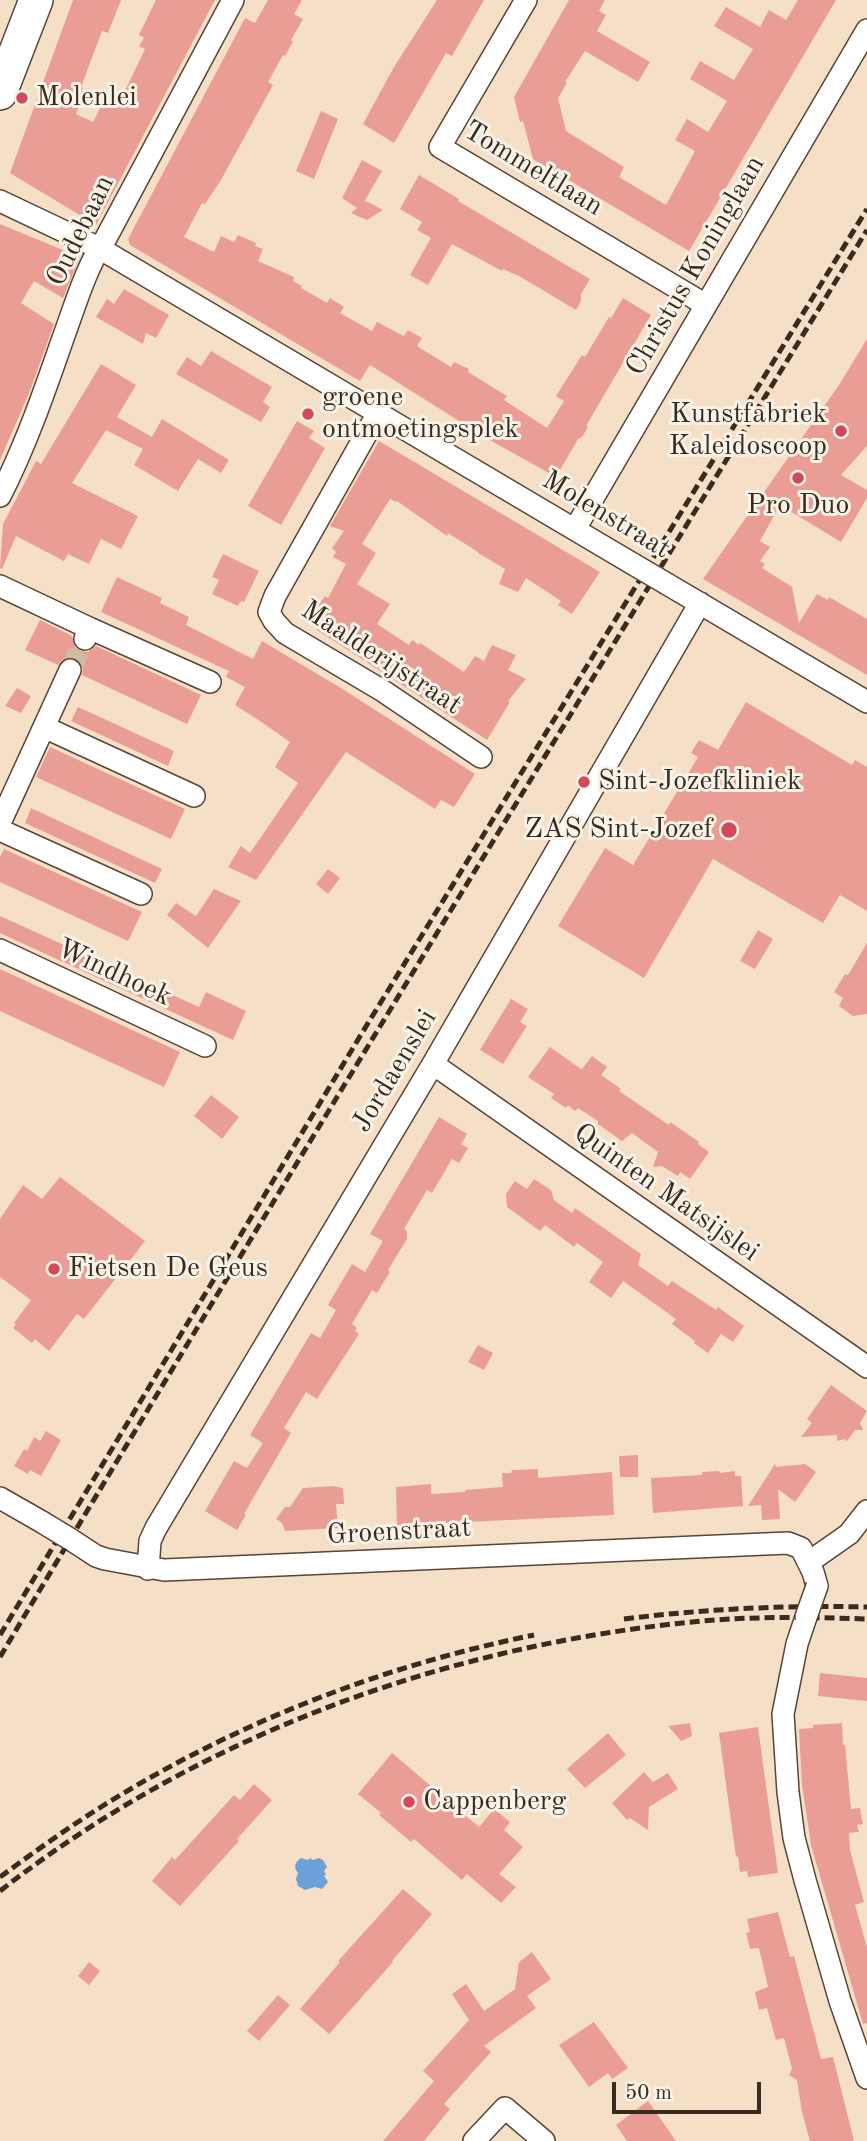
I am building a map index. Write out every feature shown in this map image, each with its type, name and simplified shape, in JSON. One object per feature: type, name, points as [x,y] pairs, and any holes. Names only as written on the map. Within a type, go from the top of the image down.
[{"type":"main road","points":[[0,93],[36,0]]},
{"type":"street","name":"Oudebaan","points":[[0,496],[99,248],[233,0]]},
{"type":"street","name":"Tommeltlaan","points":[[526,0],[440,147],[706,304]]},
{"type":"street","name":"Christus Koninglaan","points":[[575,529],[867,30]]},
{"type":"street","name":"Molenstraat","points":[[0,201],[99,248],[867,702]]},
{"type":"street","name":"Maalderijstraat","points":[[379,413],[275,596],[269,612],[285,633],[383,691],[481,757]]},
{"type":"street","points":[[0,586],[87,635],[210,682]]},
{"type":"street","name":"Jordaenslei","points":[[148,1569],[150,1541],[156,1528],[433,1064],[700,603]]},
{"type":"street","points":[[0,823],[70,670]]},
{"type":"street","points":[[44,727],[194,796]]},
{"type":"street","points":[[0,830],[141,894]]},
{"type":"street","name":"Windhoek","points":[[0,950],[205,1045]]},
{"type":"street","name":"Quinten Matsijslei","points":[[433,1064],[867,1367]]},
{"type":"street","name":"Groenstraat","points":[[0,1498],[96,1556],[148,1569],[201,1569],[788,1543],[801,1548],[809,1562]]},
{"type":"street","points":[[867,1511],[849,1534],[809,1562],[817,1586],[797,1644],[783,1714],[794,1838],[840,2001],[867,2078]]},
{"type":"street","points":[[474,2141],[505,2108],[544,2141]]},
{"type":"water","points":[[301,1858],[323,1860],[327,1867],[324,1876],[328,1882],[322,1889],[315,1887],[305,1890],[298,1886],[295,1865]]},
{"type":"building","points":[[73,0],[121,0],[108,33],[102,31],[81,87],[81,91],[85,92],[76,114],[93,122],[104,101],[117,106],[125,91],[145,49],[139,46],[144,38],[139,35],[156,0],[215,0],[96,225],[10,173]]},
{"type":"building","points":[[268,0],[302,0],[294,14],[303,19],[291,40],[293,42],[268,82],[273,85],[221,180],[205,204],[202,203],[184,237],[214,252],[221,236],[234,242],[238,235],[256,243],[255,246],[263,249],[258,261],[294,277],[293,281],[302,286],[301,288],[327,303],[330,298],[344,307],[340,313],[372,331],[377,322],[404,336],[408,330],[422,338],[417,346],[451,367],[454,362],[469,369],[468,372],[507,396],[504,400],[547,428],[564,401],[556,396],[623,298],[651,315],[586,426],[588,427],[556,477],[476,432],[476,429],[370,365],[360,381],[130,245],[128,239],[245,18],[255,23]]},
{"type":"building","points":[[437,0],[484,0],[452,56],[446,53],[394,143],[363,124],[394,67]]},
{"type":"building","points":[[569,0],[605,0],[599,11],[606,15],[597,31],[650,62],[638,82],[585,51],[558,98],[566,131],[624,167],[619,177],[666,205],[695,151],[675,140],[687,119],[708,132],[727,101],[690,79],[700,61],[734,80],[753,49],[714,26],[726,7],[760,27],[769,10],[786,20],[798,0],[836,0],[689,251],[533,159],[514,97]]},
{"type":"building","points":[[321,111],[338,119],[314,179],[296,171]]},
{"type":"building","points":[[362,160],[382,171],[364,202],[383,210],[367,220],[351,213],[357,208],[342,198]]},
{"type":"building","points":[[419,175],[590,279],[576,310],[519,276],[503,269],[502,271],[452,244],[428,285],[410,275],[431,238],[417,230],[422,222],[400,209]]},
{"type":"building","points":[[0,224],[80,257],[63,298],[34,281],[21,303],[54,324],[30,391],[0,460]]},
{"type":"building","points":[[124,289],[169,315],[156,338],[146,333],[143,344],[96,317],[107,299],[114,304]]},
{"type":"building","points":[[867,339],[867,446],[841,475],[867,490],[867,498],[841,542],[780,505],[760,541],[770,547],[760,561],[765,564],[762,568],[792,587],[799,623],[817,594],[828,600],[829,597],[867,619],[867,675],[703,579],[839,385]]},
{"type":"building","points":[[211,351],[272,387],[263,402],[270,407],[261,422],[176,374],[187,357],[201,366]]},
{"type":"building","points":[[101,364],[136,385],[117,417],[152,437],[162,419],[229,460],[221,473],[198,459],[178,491],[134,465],[143,449],[106,430],[72,483],[138,516],[121,549],[101,539],[89,564],[68,554],[64,561],[16,536],[2,569],[3,524],[36,461],[41,464]]},
{"type":"building","points":[[297,421],[314,431],[309,438],[325,448],[281,525],[248,506]]},
{"type":"building","points":[[379,441],[600,572],[572,614],[558,605],[561,601],[526,578],[518,592],[499,584],[505,569],[390,499],[362,544],[376,553],[357,584],[390,604],[377,624],[409,645],[412,640],[419,645],[420,643],[464,672],[475,656],[484,661],[492,645],[516,655],[508,670],[526,679],[508,701],[510,702],[487,740],[317,630],[318,627],[308,621],[325,596],[328,598],[346,564],[333,557],[336,552],[332,548],[344,531],[330,526]]},
{"type":"building","points":[[223,554],[259,571],[244,602],[241,601],[238,606],[212,594],[219,580],[212,577]]},
{"type":"building","points":[[117,577],[162,598],[160,603],[189,617],[186,625],[253,659],[262,641],[475,774],[454,807],[441,800],[435,809],[346,752],[256,880],[228,867],[241,846],[250,853],[298,783],[275,767],[290,742],[235,705],[245,687],[226,677],[229,671],[101,612]]},
{"type":"building","points":[[40,620],[72,636],[75,647],[80,651],[88,652],[96,646],[201,695],[187,724],[82,675],[81,663],[75,658],[63,659],[58,665],[25,650]]},
{"type":"building","points":[[17,688],[31,696],[21,713],[5,706]]},
{"type":"building","name":"ZAS Sint-Jozef","points":[[746,702],[852,765],[855,760],[867,767],[867,911],[840,895],[823,923],[713,859],[644,978],[558,926],[605,848],[633,865],[698,757],[691,753],[699,740],[718,750]]},
{"type":"building","points":[[78,707],[174,751],[168,766],[71,721]]},
{"type":"building","points":[[50,747],[185,809],[171,839],[36,777]]},
{"type":"building","points":[[31,808],[162,869],[155,883],[25,823]]},
{"type":"building","points":[[4,849],[142,912],[128,941],[0,882],[0,857]]},
{"type":"building","points":[[328,869],[340,878],[328,894],[316,884]]},
{"type":"building","points":[[214,889],[241,901],[208,948],[167,915],[176,903],[196,916]]},
{"type":"building","points":[[0,916],[115,968],[125,976],[126,974],[199,1007],[206,992],[246,1011],[233,1040],[0,933]]},
{"type":"building","points":[[758,930],[773,939],[755,969],[740,961]]},
{"type":"building","points":[[867,943],[867,1014],[853,1016],[839,1006],[843,998],[834,992],[845,974],[848,975]]},
{"type":"building","points":[[0,969],[180,1052],[164,1087],[0,1011]]},
{"type":"building","points":[[511,999],[528,1009],[520,1022],[527,1026],[503,1064],[480,1050]]},
{"type":"building","points":[[550,1047],[581,1069],[592,1056],[607,1067],[601,1075],[621,1089],[619,1091],[699,1142],[698,1144],[709,1152],[690,1179],[680,1172],[678,1176],[662,1166],[653,1167],[658,1152],[632,1133],[622,1141],[578,1108],[575,1111],[568,1105],[566,1108],[551,1098],[554,1094],[528,1077]]},
{"type":"building","points":[[211,1095],[239,1117],[222,1139],[194,1116]]},
{"type":"building","points":[[439,1117],[467,1134],[461,1144],[468,1148],[459,1163],[452,1159],[432,1193],[427,1190],[404,1229],[407,1231],[407,1239],[388,1270],[390,1272],[377,1293],[372,1290],[352,1324],[359,1334],[317,1399],[306,1392],[284,1428],[291,1433],[237,1530],[205,1511],[234,1461],[247,1468],[263,1443],[250,1435],[311,1333],[320,1338],[336,1310],[328,1305],[352,1264],[365,1272],[383,1241],[370,1234]]},
{"type":"building","points":[[60,1177],[145,1241],[84,1319],[77,1314],[49,1351],[35,1339],[32,1343],[13,1328],[31,1300],[0,1277],[0,1219],[23,1185],[42,1199]]},
{"type":"building","points":[[534,1179],[551,1190],[554,1200],[572,1213],[575,1208],[641,1254],[638,1265],[668,1286],[672,1281],[716,1310],[718,1307],[744,1326],[733,1342],[721,1334],[708,1353],[672,1324],[676,1319],[623,1281],[611,1298],[589,1282],[603,1262],[577,1243],[574,1247],[545,1225],[540,1231],[507,1207],[506,1194],[515,1181],[527,1189]]},
{"type":"building","points":[[478,1345],[493,1353],[484,1370],[468,1362]]},
{"type":"building","points":[[831,1385],[867,1411],[860,1423],[863,1430],[855,1430],[847,1441],[837,1441],[837,1435],[801,1437],[812,1423],[807,1419]]},
{"type":"building","points":[[46,1431],[61,1440],[41,1476],[30,1470],[28,1474],[14,1466],[24,1449],[27,1451],[34,1437],[40,1441]]},
{"type":"building","points":[[638,1455],[638,1477],[620,1477],[619,1456]]},
{"type":"building","points":[[775,1464],[776,1467],[805,1464],[816,1472],[795,1502],[778,1489],[780,1519],[762,1520],[761,1505],[748,1506]]},
{"type":"building","points":[[538,1469],[538,1478],[612,1472],[614,1515],[412,1523],[405,1529],[397,1525],[396,1487],[431,1484],[431,1494],[465,1492],[503,1487],[502,1473]]},
{"type":"building","points":[[735,1471],[735,1476],[741,1476],[743,1506],[653,1513],[651,1478],[702,1475],[702,1472]]},
{"type":"building","points":[[303,1488],[343,1488],[344,1504],[336,1504],[338,1528],[285,1531],[282,1523],[276,1519],[285,1507],[290,1507]]},
{"type":"building","points":[[820,1673],[867,1678],[867,1701],[818,1696]]},
{"type":"building","points":[[690,1723],[692,1736],[681,1741],[668,1726]]},
{"type":"building","points":[[842,1723],[851,1809],[860,1808],[863,1824],[857,1825],[859,1832],[849,1833],[850,1850],[864,1902],[855,1905],[867,1947],[867,2023],[863,2024],[811,1845],[802,1785],[799,1729]]},
{"type":"building","points":[[758,1727],[778,1873],[748,1877],[747,1871],[740,1872],[738,1856],[736,1857],[719,1733]]},
{"type":"building","points":[[608,1733],[626,1755],[585,1788],[567,1769]]},
{"type":"building","points":[[392,1753],[479,1827],[494,1809],[510,1822],[504,1830],[523,1847],[499,1874],[516,1887],[501,1903],[467,1874],[462,1880],[414,1839],[411,1842],[358,1794]]},
{"type":"building","points":[[644,1772],[653,1782],[668,1773],[678,1789],[649,1807],[648,1830],[630,1818],[627,1820],[612,1803]]},
{"type":"building","points":[[254,1784],[272,1800],[180,1906],[152,1881],[172,1857],[175,1860],[234,1795],[240,1800]]},
{"type":"building","points":[[403,1889],[432,1914],[329,2034],[300,2009],[340,1962],[338,1961]]},
{"type":"building","points":[[778,1912],[790,1957],[794,1956],[821,2059],[833,2057],[854,2141],[810,2141],[797,2080],[789,2075],[792,2069],[784,2038],[776,2040],[767,2008],[759,2010],[755,1992],[768,1987],[759,1948],[750,1949],[746,1933],[750,1932],[747,1919]]},
{"type":"building","points":[[532,1952],[551,1979],[527,1996],[536,2008],[484,2046],[491,2052],[444,2104],[450,2109],[424,2141],[383,2141],[434,2081],[423,2071],[469,2020],[452,1994],[466,1984],[484,2011],[515,1989],[519,1962]]},
{"type":"building","points":[[89,1962],[100,1971],[89,1985],[78,1976]]},
{"type":"building","points":[[278,1995],[290,2005],[259,2041],[247,2031]]},
{"type":"building","points":[[594,2022],[628,2068],[612,2079],[608,2073],[589,2087],[559,2045]]},
{"type":"building","points":[[648,2101],[676,2141],[627,2141],[616,2125]]},
{"type":"tunnel","points":[[70,670],[84,641]]},
{"type":"railway","points":[[0,1635],[362,1033],[867,209]]},
{"type":"railway","points":[[0,1657],[323,1121],[867,230]]},
{"type":"railway","points":[[624,1619],[745,1609],[867,1607]]},
{"type":"railway","points":[[0,1891],[75,1837],[155,1788],[237,1746],[322,1709],[410,1679],[499,1654],[590,1636],[682,1623],[774,1618],[867,1619]]},
{"type":"railway","points":[[0,1877],[62,1832],[151,1777],[256,1724],[365,1681],[420,1663],[534,1635]]},
{"type":"place","name":"Molenlei","points":[[22,98]]},
{"type":"place","name":"groene ontmoetingsplek","points":[[308,414]]},
{"type":"place","name":"Kunstfabriek Kaleidoscoop","points":[[841,431]]},
{"type":"place","name":"Pro Duo","points":[[798,478]]},
{"type":"place","name":"Sint-Jozefkliniek","points":[[584,782]]},
{"type":"place","name":"ZAS Sint-Jozef","points":[[729,830]]},
{"type":"place","name":"Fietsen De Geus","points":[[54,1269]]},
{"type":"place","name":"Cappenberg","points":[[409,1802]]}]
